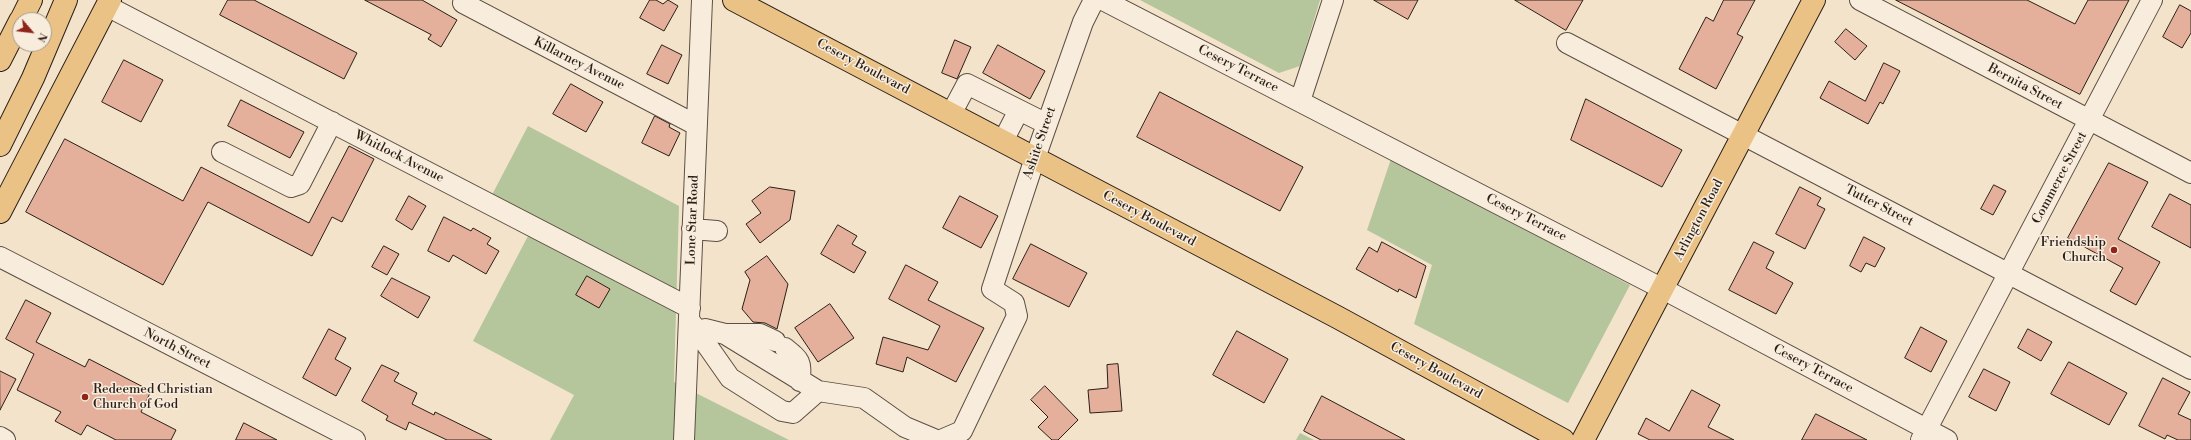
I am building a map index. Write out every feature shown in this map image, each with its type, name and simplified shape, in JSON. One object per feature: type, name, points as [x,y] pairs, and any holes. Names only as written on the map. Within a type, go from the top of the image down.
[{"type":"main road","points":[[25,12],[31,0]]},
{"type":"main road","points":[[52,14],[59,0]]},
{"type":"main road","points":[[0,146],[33,78],[66,0]]},
{"type":"main road","name":"Cesery Boulevard","points":[[734,0],[1337,317],[1563,440]]},
{"type":"main road","name":"Arlington Road","points":[[1584,440],[1814,0]]},
{"type":"main road","points":[[0,212],[109,3]]},
{"type":"main road","points":[[3,52],[12,36]]},
{"type":"main road","points":[[0,114],[32,52]]},
{"type":"street","name":"Lone Star Road","points":[[684,440],[696,322],[692,229],[702,0]]},
{"type":"street","name":"Ashite Street","points":[[941,440],[962,431],[1017,316],[1014,303],[992,289],[1034,158],[1083,22],[1094,0]]},
{"type":"street","name":"Cesery Terrace","points":[[1104,0],[1663,289],[1924,435],[1947,440]]},
{"type":"street","points":[[1300,101],[1333,0]]},
{"type":"street","name":"Bernita Street","points":[[1860,0],[2191,173]]},
{"type":"street","name":"Commerce Street","points":[[1924,435],[2152,0]]},
{"type":"street","name":"Whitlock Avenue","points":[[109,3],[332,122],[696,322]]},
{"type":"street","name":"Killarney Avenue","points":[[463,3],[696,125]]},
{"type":"street","name":"Tutter Street","points":[[1567,44],[2191,369]]},
{"type":"street","points":[[951,114],[967,84],[1047,124]]},
{"type":"street","points":[[1003,141],[1019,110]]},
{"type":"street","points":[[222,152],[290,187],[300,184],[332,122]]},
{"type":"street","points":[[692,229],[717,231]]},
{"type":"street","name":"North Street","points":[[0,257],[355,440]]},
{"type":"street","points":[[696,322],[725,334],[818,391],[864,398],[905,428],[936,440]]},
{"type":"street","points":[[696,322],[730,378],[782,411],[794,413],[818,391]]},
{"type":"street","points":[[725,334],[760,334],[780,345],[799,359],[801,364],[800,381]]},
{"type":"street","points":[[0,437],[5,440]]},
{"type":"green space","points":[[1140,0],[1320,0],[1300,66],[1279,73]]},
{"type":"green space","points":[[528,126],[679,206],[674,382],[789,440],[550,440],[574,395],[473,341],[528,236],[483,212]]},
{"type":"green space","points":[[1391,159],[1630,285],[1568,403],[1414,324],[1432,265],[1367,230]]},
{"type":"green space","points":[[1300,433],[1314,440],[1296,440]]},
{"type":"building","points":[[228,0],[254,0],[357,53],[344,79],[220,15]]},
{"type":"building","points":[[365,0],[422,0],[457,20],[441,47],[428,39],[431,35]]},
{"type":"building","points":[[650,0],[656,0],[663,4],[668,0],[678,6],[664,31],[640,18]]},
{"type":"building","points":[[1374,0],[1418,0],[1408,19]]},
{"type":"building","points":[[1515,0],[1583,0],[1566,30]]},
{"type":"building","points":[[1724,0],[1755,0],[1737,34],[1743,37],[1716,89],[1679,69],[1706,17],[1713,21]]},
{"type":"building","points":[[1896,0],[2027,0],[2075,24],[2088,0],[2129,0],[2080,94]]},
{"type":"building","points":[[2180,5],[2191,11],[2191,33],[2182,48],[2163,37]]},
{"type":"building","points":[[1846,29],[1867,46],[1855,60],[1835,42]]},
{"type":"building","points":[[955,40],[971,47],[957,79],[942,73]]},
{"type":"building","points":[[662,45],[682,55],[668,84],[647,74]]},
{"type":"building","points":[[998,45],[1045,71],[1030,99],[983,73]]},
{"type":"building","points":[[124,60],[163,80],[141,122],[102,102]]},
{"type":"building","points":[[1884,63],[1900,71],[1883,104],[1880,102],[1868,124],[1820,98],[1829,81],[1865,101]]},
{"type":"building","points":[[571,84],[603,102],[586,132],[553,114]]},
{"type":"building","points":[[1160,92],[1303,167],[1280,211],[1137,137]]},
{"type":"building","points":[[1586,99],[1682,150],[1662,187],[1571,140]]},
{"type":"building","points":[[241,100],[304,132],[290,158],[228,126]]},
{"type":"building","points":[[655,116],[670,124],[669,127],[680,133],[669,156],[642,143]]},
{"type":"building","points":[[65,139],[183,201],[201,167],[309,223],[349,146],[374,159],[342,222],[332,217],[312,256],[208,202],[163,285],[26,212]]},
{"type":"building","points":[[2109,163],[2148,182],[2118,239],[2160,262],[2136,305],[2110,291],[2123,268],[2068,238]]},
{"type":"building","points":[[1994,185],[2006,191],[1993,215],[1981,209]]},
{"type":"building","points":[[770,187],[795,191],[790,220],[760,243],[746,224],[761,213],[752,201]]},
{"type":"building","points":[[1800,187],[1821,198],[1817,205],[1825,209],[1805,249],[1776,234]]},
{"type":"building","points":[[2170,194],[2191,205],[2191,248],[2152,227]]},
{"type":"building","points":[[409,196],[426,206],[412,230],[396,220]]},
{"type":"building","points":[[960,196],[998,216],[981,248],[943,228]]},
{"type":"building","points":[[444,217],[471,231],[473,228],[491,238],[487,244],[499,251],[486,274],[453,255],[449,262],[428,251]]},
{"type":"building","points":[[838,225],[857,236],[852,244],[866,252],[854,273],[821,254]]},
{"type":"building","points":[[1864,237],[1885,248],[1875,267],[1866,263],[1861,272],[1850,266]]},
{"type":"building","points":[[1382,242],[1426,266],[1416,298],[1399,289],[1398,292],[1356,269],[1369,247],[1377,252]]},
{"type":"building","points":[[1754,242],[1774,252],[1766,268],[1793,283],[1776,314],[1729,290]]},
{"type":"building","points":[[1031,244],[1087,273],[1069,307],[1013,279]]},
{"type":"building","points":[[384,246],[399,254],[387,275],[372,267]]},
{"type":"building","points":[[767,256],[788,284],[777,329],[765,323],[753,322],[742,309],[750,280],[745,272]]},
{"type":"building","points":[[906,265],[938,282],[928,300],[984,328],[956,382],[907,357],[903,372],[876,364],[883,337],[928,350],[940,326],[889,299]]},
{"type":"building","points":[[587,276],[610,289],[599,308],[576,295]]},
{"type":"building","points":[[392,278],[430,297],[418,318],[381,296]]},
{"type":"building","points":[[26,300],[51,313],[36,342],[85,367],[89,359],[151,391],[141,412],[176,430],[171,440],[116,440],[87,425],[81,435],[55,421],[61,412],[17,390],[34,354],[6,339]]},
{"type":"building","points":[[830,304],[854,338],[818,362],[795,328]]},
{"type":"building","points":[[1921,327],[1947,341],[1931,372],[1905,358]]},
{"type":"building","points":[[329,329],[346,338],[335,359],[351,368],[336,396],[303,378]]},
{"type":"building","points":[[2028,329],[2052,342],[2041,361],[2018,348]]},
{"type":"building","points":[[1237,331],[1288,359],[1264,403],[1213,375]]},
{"type":"building","points":[[2069,362],[2127,393],[2109,425],[2051,394]]},
{"type":"building","points":[[1118,364],[1122,411],[1090,413],[1088,390],[1108,388],[1107,365]]},
{"type":"building","points":[[382,365],[399,373],[394,381],[417,393],[412,404],[434,415],[435,412],[492,440],[447,440],[409,422],[406,430],[386,420],[388,416],[362,401]]},
{"type":"building","points":[[1984,369],[2010,382],[1996,411],[1969,397]]},
{"type":"building","points":[[0,371],[16,379],[0,410]]},
{"type":"building","points":[[2163,378],[2190,392],[2178,414],[2191,420],[2191,440],[2178,440],[2167,435],[2165,439],[2139,426]]},
{"type":"building","points":[[1045,386],[1078,420],[1058,440],[1052,440],[1038,427],[1048,417],[1031,400]]},
{"type":"building","points":[[1692,390],[1720,405],[1708,427],[1734,440],[1650,440],[1638,434],[1646,418],[1669,431]]},
{"type":"building","points":[[1322,396],[1405,440],[1321,440],[1304,431]]},
{"type":"building","points":[[1816,414],[1867,440],[1802,440]]},
{"type":"building","points":[[244,423],[277,440],[236,440]]},
{"type":"place","name":"Friendship Church","points":[[2114,250]]},
{"type":"place","name":"Redeemed Christian Church of God","points":[[85,397]]}]
